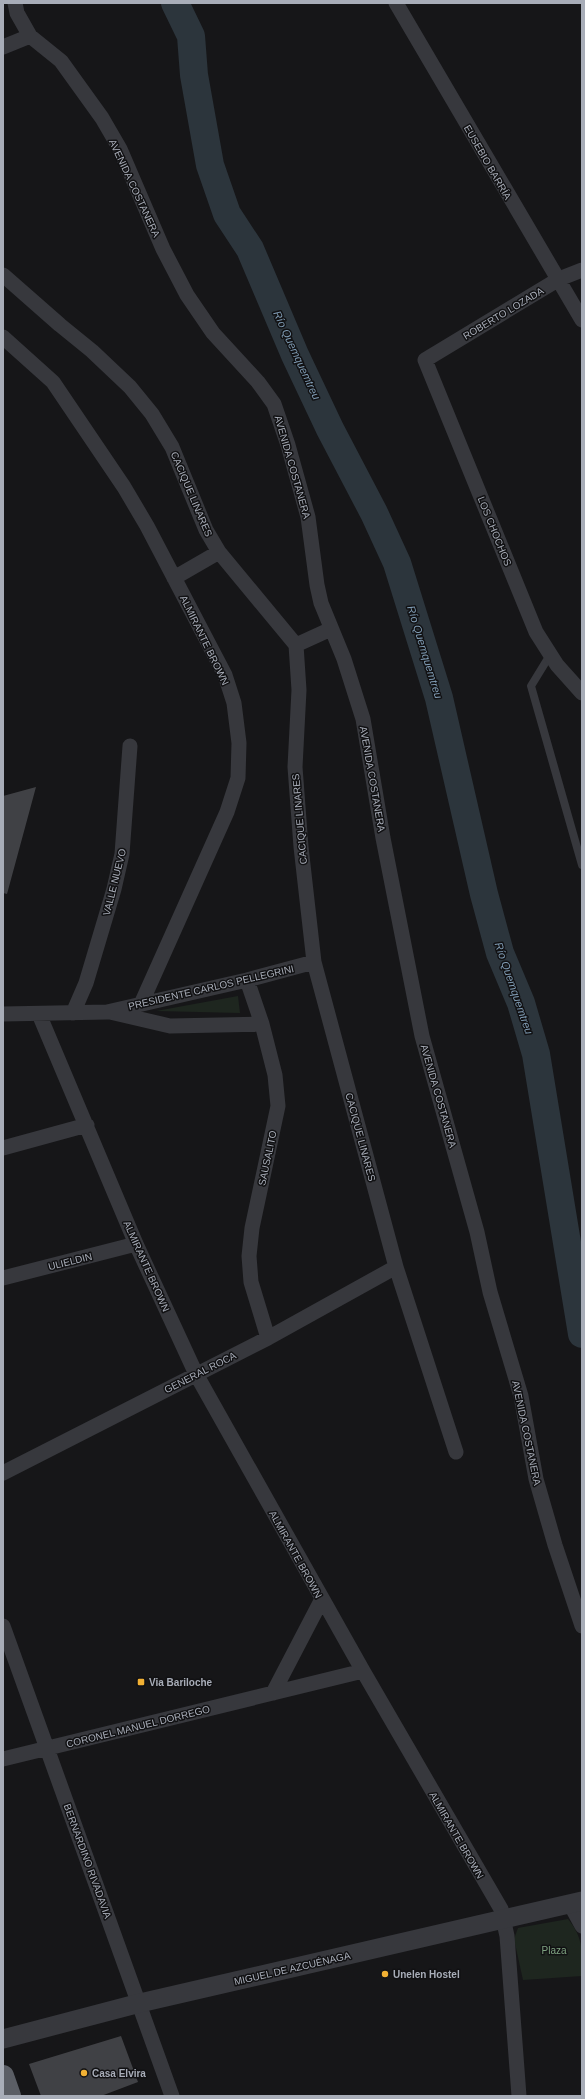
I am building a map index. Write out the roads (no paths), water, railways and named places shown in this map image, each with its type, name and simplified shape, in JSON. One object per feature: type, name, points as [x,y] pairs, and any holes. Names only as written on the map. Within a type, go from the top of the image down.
[{"type":"highway","points":[[3,2076],[10,2096]]},
{"type":"street","name":"AVENIDA COSTANERA","points":[[15,3],[17,13],[30,36],[62,61],[102,118],[120,149],[163,249],[187,295],[213,333],[258,382],[274,404],[288,445],[308,517],[317,585],[321,603],[344,659],[363,719],[383,838],[422,1036],[477,1232],[490,1292],[521,1396],[536,1479],[555,1545],[582,1626]]},
{"type":"street","name":"EUSEBIO BARRÍA","points":[[396,3],[507,195],[559,279],[582,320]]},
{"type":"street","points":[[3,47],[30,36]]},
{"type":"street","name":"ROBERTO LOZADA","points":[[425,360],[559,279],[582,270]]},
{"type":"street","name":"CACIQUE LINARES","points":[[3,275],[92,351],[130,387],[152,414],[172,447],[206,530],[220,552],[296,645],[299,690],[295,767],[301,847],[314,962],[396,1267],[456,1452]]},
{"type":"street","name":"ALMIRANTE BROWN","points":[[3,337],[53,382],[124,486],[225,675],[232,696],[239,743],[238,778],[227,812],[141,1004]]},
{"type":"street","name":"LOS CHOCHOS","points":[[425,360],[536,632],[556,665],[582,693]]},
{"type":"street","points":[[174,578],[220,552]]},
{"type":"street","points":[[296,645],[331,628]]},
{"type":"street","name":"VALLE NUEVO","points":[[73,1013],[86,984],[114,889],[122,854],[130,746]]},
{"type":"street","name":"PRESIDENTE CARLOS PELLEGRINI","points":[[3,1014],[107,1012],[246,980],[314,962]]},
{"type":"street","name":"SAUSALITO","points":[[246,980],[262,1024],[276,1075],[278,1106],[252,1228],[248,1256],[251,1282],[268,1338]]},
{"type":"street","name":"PRESIDENTE CARLOS PELLEGRINI","points":[[107,1012],[170,1026],[262,1024]]},
{"type":"street","name":"ALMIRANTE BROWN","points":[[39,1014],[136,1244],[196,1374],[362,1671],[501,1909],[507,1936],[518,2096]]},
{"type":"street","points":[[3,1148],[87,1126]]},
{"type":"street","name":"ULIELDIN","points":[[3,1278],[136,1244]]},
{"type":"street","name":"GENERAL ROCA","points":[[3,1473],[268,1338],[396,1267]]},
{"type":"street","points":[[273,1693],[322,1599]]},
{"type":"street","name":"BERNARDINO RIVADAVIA","points":[[3,1626],[140,2003],[172,2096]]},
{"type":"street","name":"CORONEL MANUEL DORREGO","points":[[3,1759],[362,1671]]},
{"type":"street","points":[[576,1903],[582,1926]]},
{"type":"street","name":"MIGUEL DE AZCUÉNAGA","points":[[3,2039],[140,2003],[576,1903]]},
{"type":"lane","points":[[550,655],[531,686],[535,706],[582,865]]},
{"type":"waterway","name":"Río Quemquemtreu","points":[[175,3],[191,36],[194,75],[210,165],[227,214],[250,249],[295,355],[330,429],[374,513],[397,563],[439,698],[484,894],[500,953],[521,1003],[536,1054],[582,1334]]},
{"type":"place","name":"Via Bariloche","points":[[141,1682]]},
{"type":"place","name":"Unelen Hostel","points":[[385,1974]]},
{"type":"place","name":"Casa Elvira","points":[[84,2073]]},
{"type":"park label","name":"Plaza","points":[[554,1950]]}]
